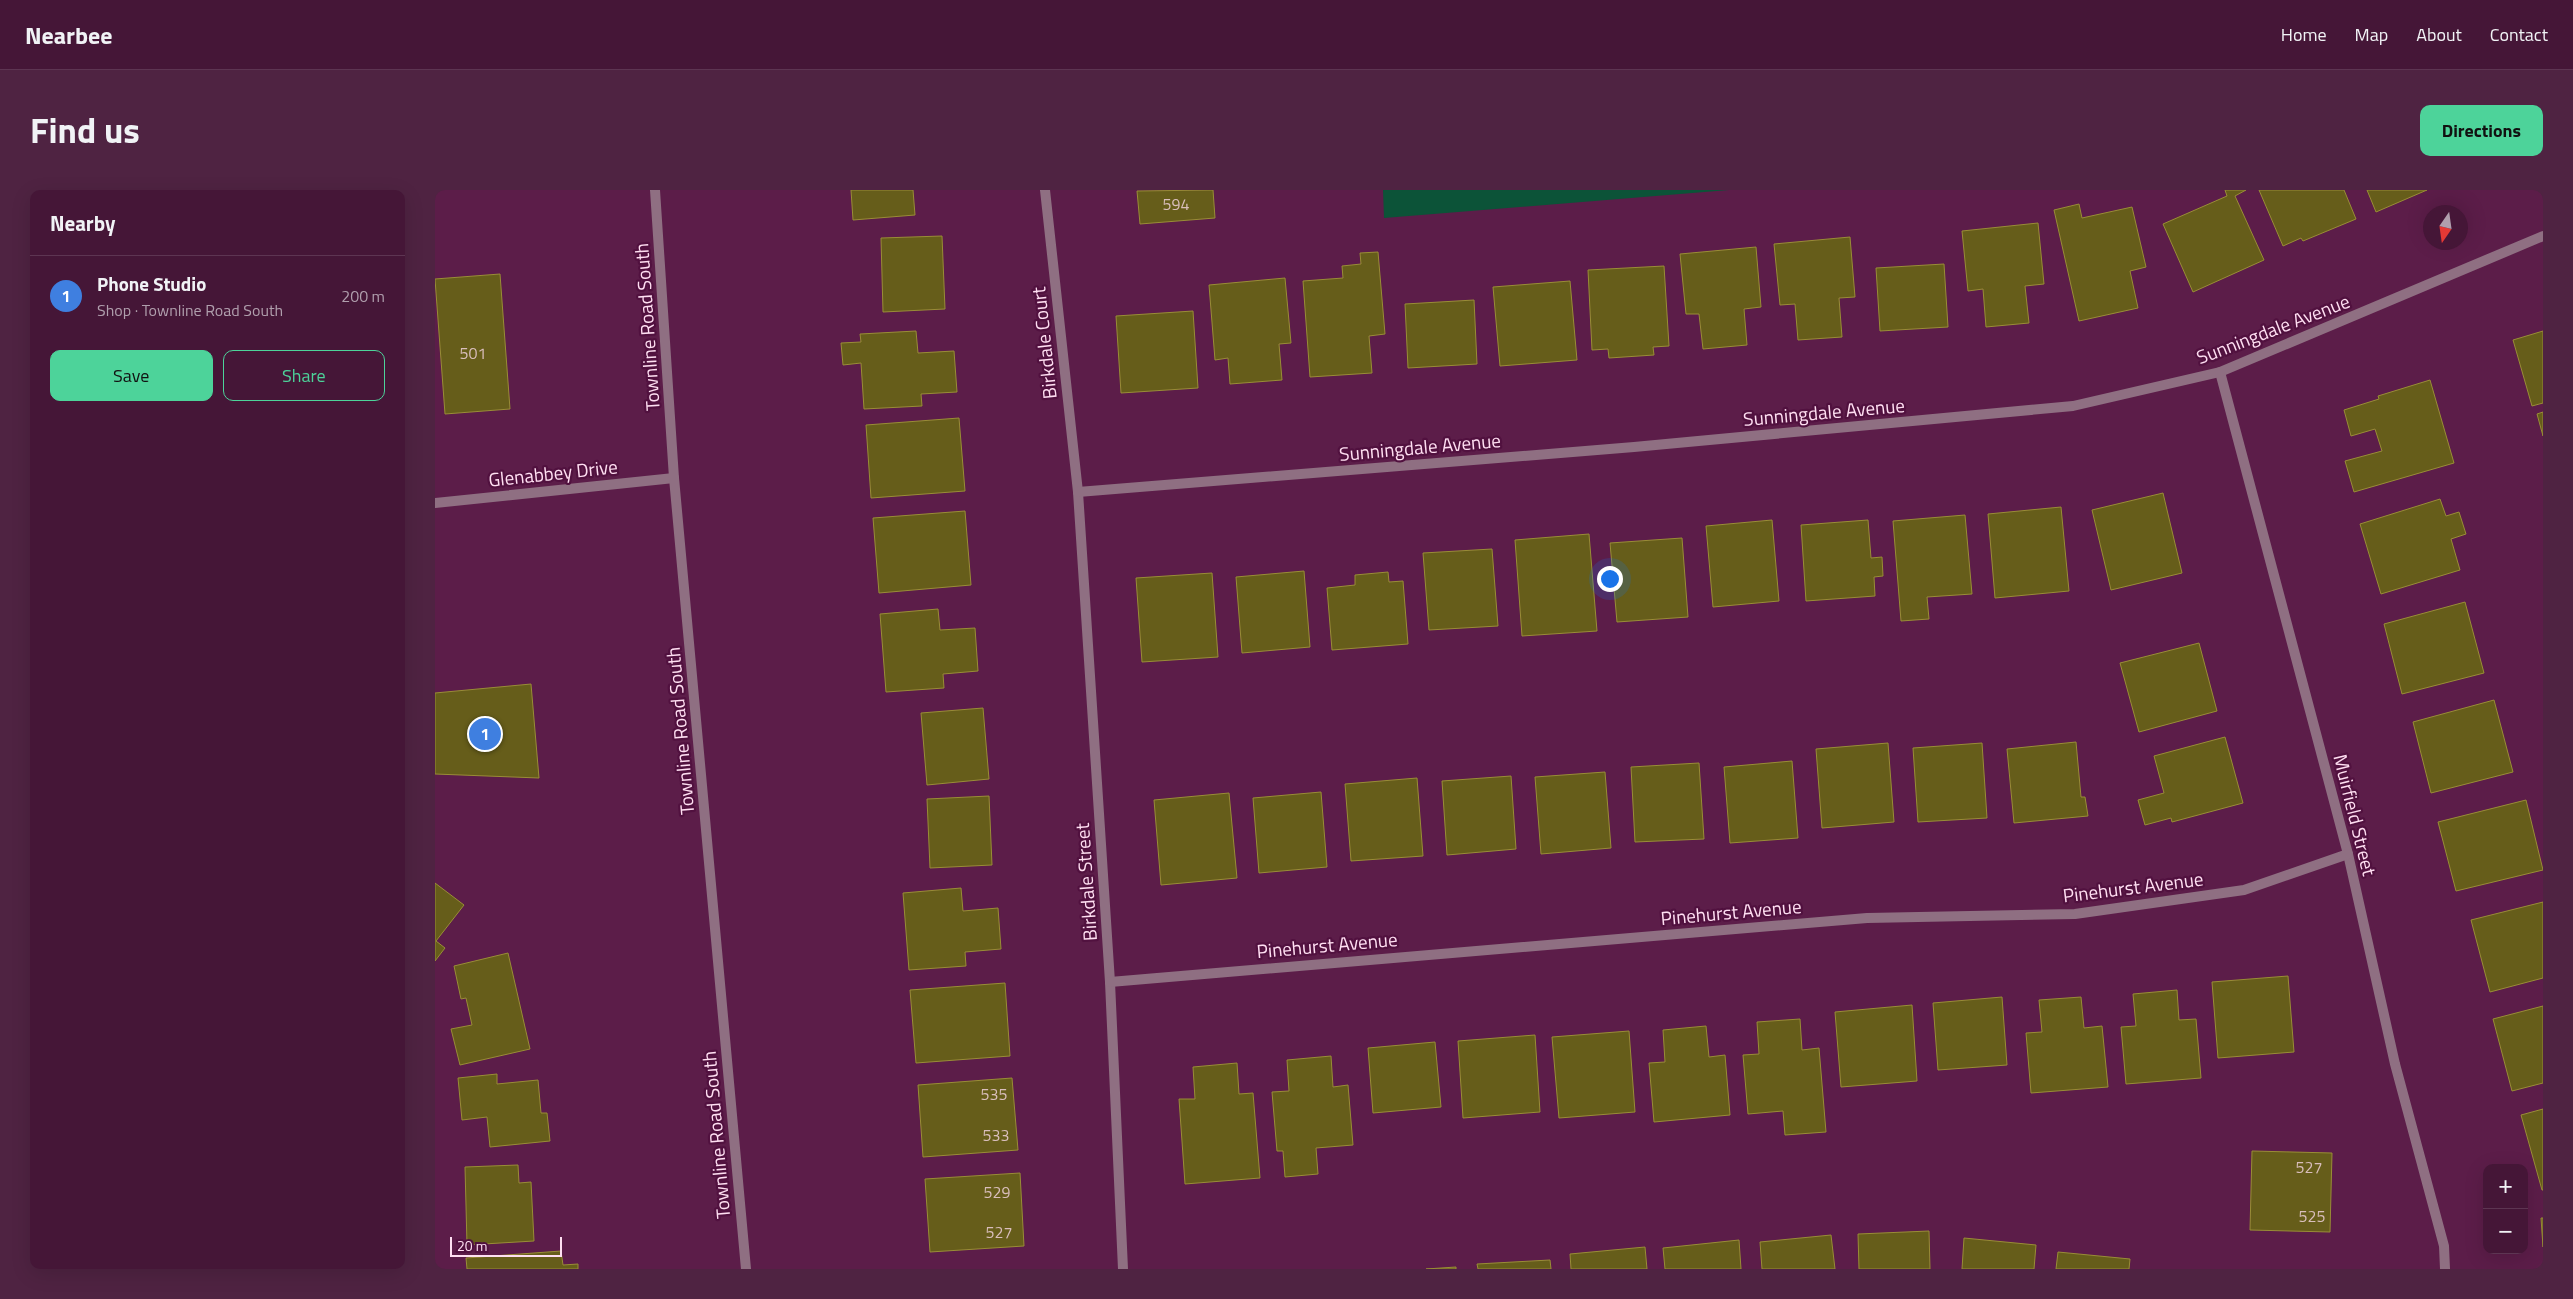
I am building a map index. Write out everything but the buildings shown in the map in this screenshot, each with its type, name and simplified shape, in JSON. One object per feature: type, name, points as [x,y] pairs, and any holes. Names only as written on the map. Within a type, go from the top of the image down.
[{"type":"street","name":"Townline Road South","points":[[655,190],[675,478],[745,1269]]},
{"type":"street","name":"Birkdale Court","points":[[1045,190],[1078,492]]},
{"type":"street","name":"Sunningdale Avenue","points":[[1078,492],[1633,447],[2073,406],[2220,372],[2543,236]]},
{"type":"street","name":"Muirfield Street","points":[[2220,372],[2348,854],[2395,1064],[2444,1246],[2445,1269]]},
{"type":"street","name":"Glenabbey Drive","points":[[435,503],[675,478]]},
{"type":"street","name":"Birkdale Street","points":[[1078,492],[1110,982],[1123,1269]]},
{"type":"street","name":"Pinehurst Avenue","points":[[1110,982],[1867,918],[2075,914],[2244,890],[2348,854]]},
{"type":"green space","points":[[1383,190],[1729,190],[1384,218]]},
{"type":"place","name":"Phone Studio","points":[[485,734]]}]
